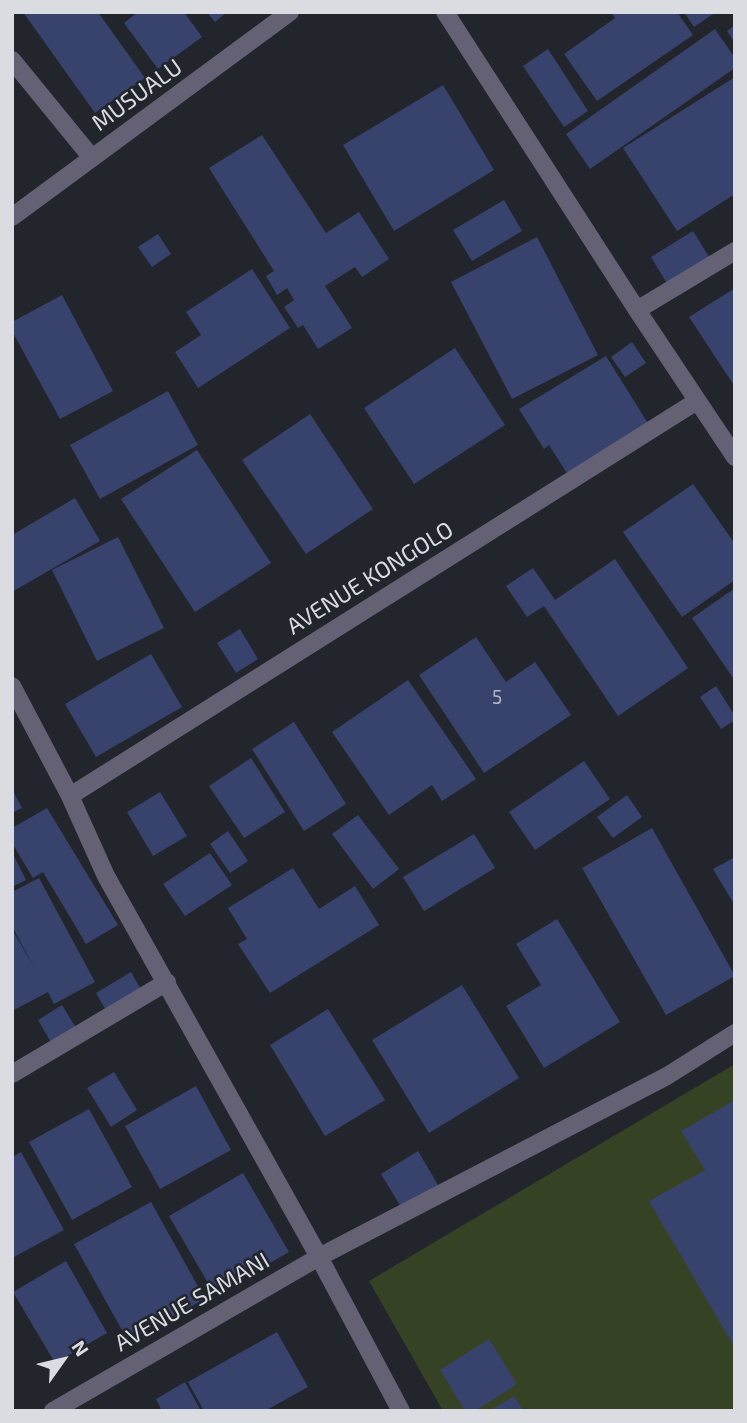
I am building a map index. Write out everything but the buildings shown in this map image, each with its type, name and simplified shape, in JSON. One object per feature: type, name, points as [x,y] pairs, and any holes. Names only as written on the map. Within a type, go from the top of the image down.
[{"type":"street","name":"MUSUALU","points":[[12,217],[290,12]]},
{"type":"street","points":[[445,12],[735,457]]},
{"type":"street","points":[[12,60],[92,158]]},
{"type":"street","points":[[637,310],[735,251]]},
{"type":"street","name":"AVENUE KONGOLO","points":[[70,796],[697,401]]},
{"type":"street","points":[[12,686],[70,796],[107,876],[319,1257],[401,1411]]},
{"type":"street","points":[[12,1074],[167,982]]},
{"type":"street","name":"AVENUE SAMANI","points":[[53,1411],[319,1257],[667,1076],[735,1033]]},
{"type":"green space","points":[[735,1064],[735,1411],[443,1411],[369,1281]]}]
